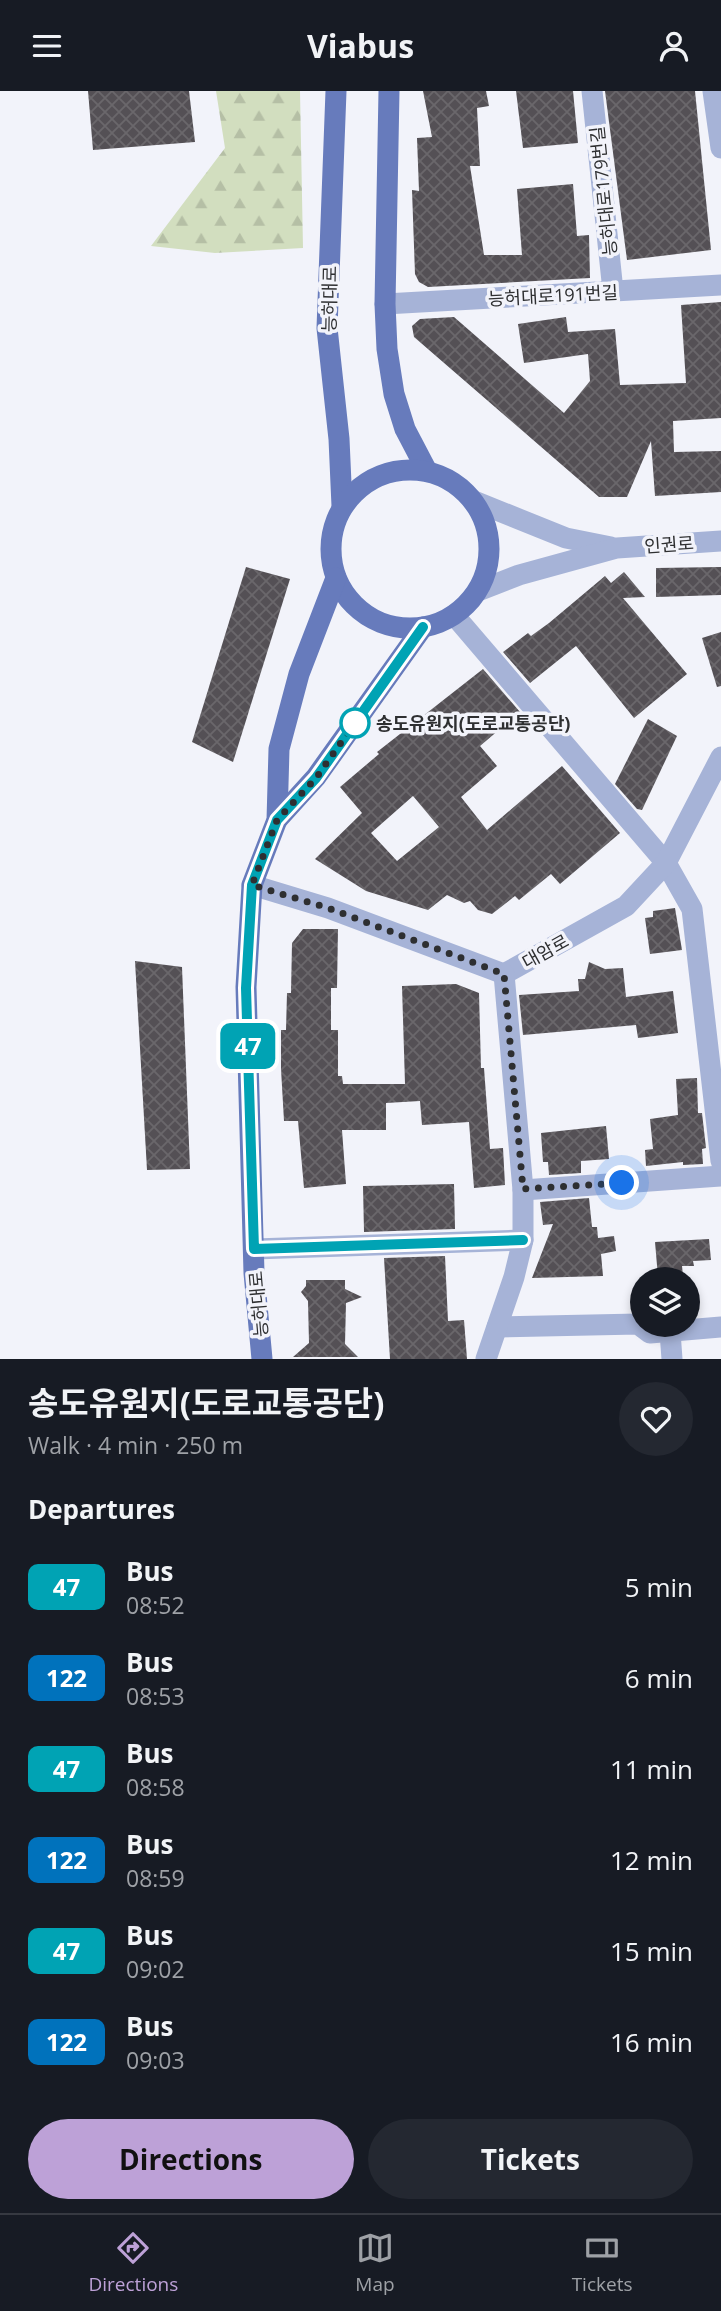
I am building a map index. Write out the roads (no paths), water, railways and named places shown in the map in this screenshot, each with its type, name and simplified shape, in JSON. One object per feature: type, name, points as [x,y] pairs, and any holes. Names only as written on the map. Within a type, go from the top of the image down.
[{"type":"main road","name":"능허대로","points":[[336,91],[327,328],[339,439],[342,506]]},
{"type":"main road","points":[[388,91],[385,304],[394,394],[405,429],[427,471]]},
{"type":"main road","points":[[403,470],[427,471],[453,482],[474,501],[485,522],[489,545],[487,569],[478,590],[454,615],[423,627],[396,627],[370,618],[350,601],[336,578],[330,554],[332,529],[342,506],[358,488],[379,475],[403,470]]},
{"type":"main road","name":"능허대로","points":[[262,1359],[254,1249],[246,988],[252,885],[277,820],[279,749],[299,674],[336,578]]},
{"type":"main road","name":"능허대로","points":[[277,820],[316,778],[423,627]]},
{"type":"street","name":"능허대로179번길","points":[[592,91],[613,291]]},
{"type":"street","points":[[713,91],[721,148]]},
{"type":"street","name":"능허대로191번길","points":[[385,304],[721,285]]},
{"type":"street","points":[[474,501],[566,538],[617,548]]},
{"type":"street","name":"인권로","points":[[617,548],[721,541]]},
{"type":"street","points":[[478,590],[519,575],[617,548]]},
{"type":"street","points":[[454,615],[666,863],[692,909],[721,1161]]},
{"type":"street","name":"대암로","points":[[252,885],[328,908],[504,974],[626,906],[666,863],[721,757]]},
{"type":"street","points":[[486,1359],[523,1240],[523,1189],[504,974]]},
{"type":"street","points":[[523,1189],[721,1176]]},
{"type":"street","name":"능허대로","points":[[254,1249],[523,1240]]},
{"type":"street","points":[[497,1327],[630,1324]]},
{"type":"street","points":[[700,1329],[721,1327]]},
{"type":"street","points":[[670,1337],[672,1359]]},
{"type":"place","name":"송도유원지(도로교통공단)","points":[[355,723]]}]
